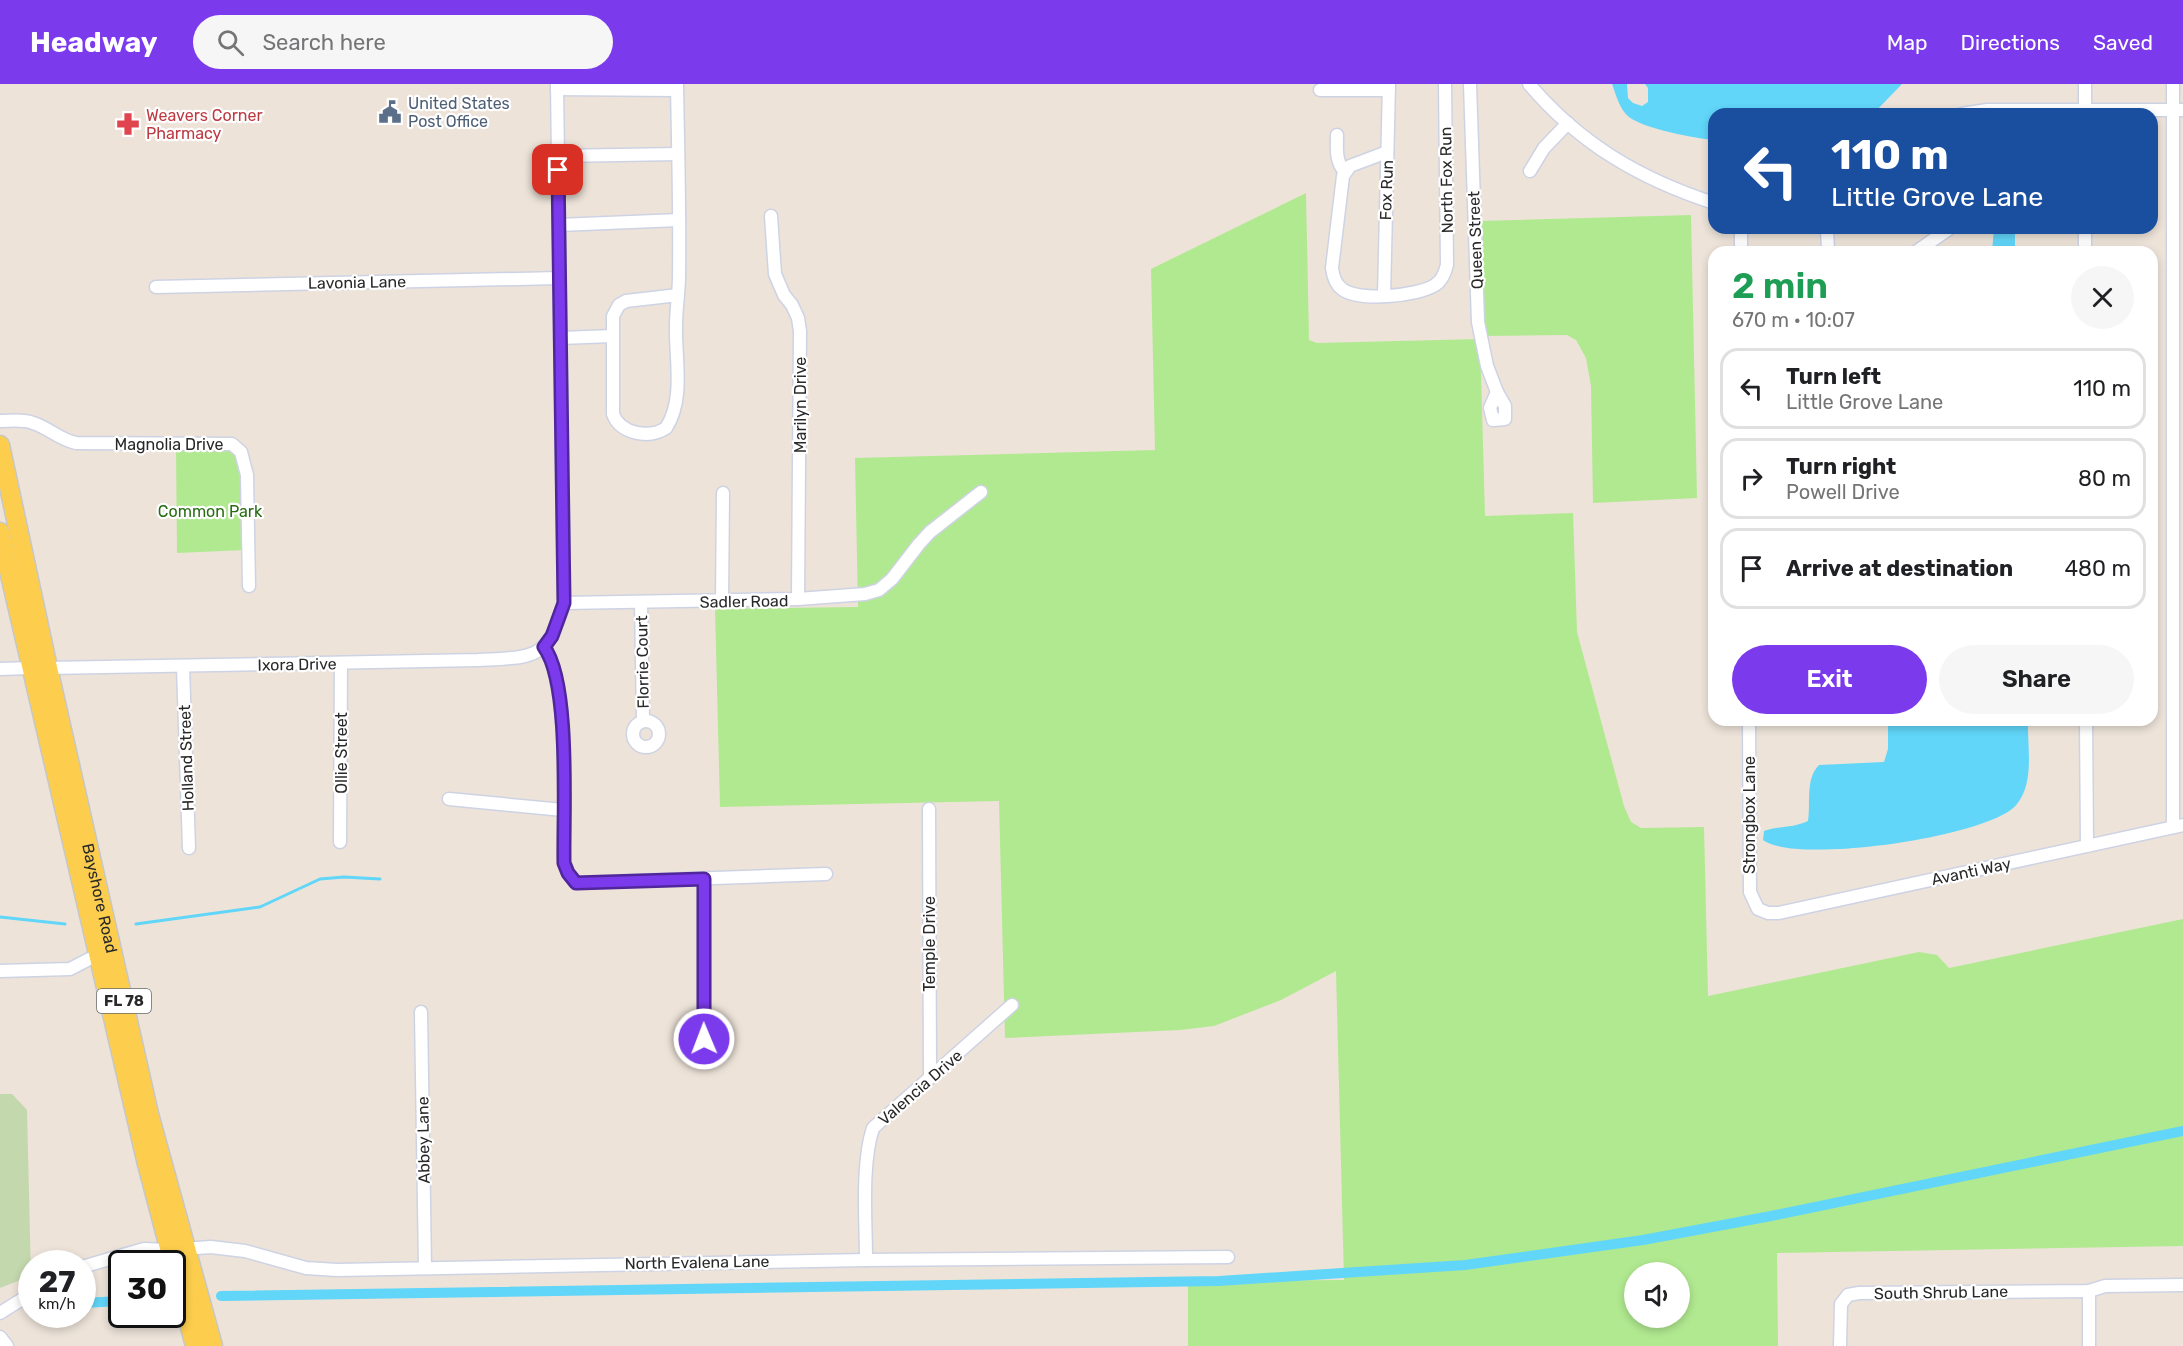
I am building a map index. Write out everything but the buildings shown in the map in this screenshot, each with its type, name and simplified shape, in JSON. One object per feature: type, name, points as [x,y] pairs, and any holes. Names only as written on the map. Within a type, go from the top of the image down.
[{"type":"main road","name":"Bayshore Road","points":[[0,445],[39,668],[97,955],[177,1249],[213,1346]]},
{"type":"main road","points":[[0,520],[4,524],[39,668]]},
{"type":"main road","name":"Bayshore Road","points":[[0,532],[96,876],[149,1114],[195,1346]]},
{"type":"street","name":"North Fox Run","points":[[1384,296],[1434,286],[1444,276],[1447,266],[1445,84]]},
{"type":"street","name":"Queen Street","points":[[1470,84],[1478,322],[1487,366],[1497,392]]},
{"type":"street","points":[[1529,84],[1588,141],[1631,169],[1683,193],[1708,201]]},
{"type":"street","points":[[2085,84],[2085,108]]},
{"type":"street","points":[[2173,84],[2178,110],[2178,826]]},
{"type":"street","points":[[678,295],[635,299],[619,305],[613,316],[613,414],[615,420],[630,431],[651,435],[666,429],[670,423],[676,398],[676,327],[678,295],[679,220],[677,87],[557,87],[564,603],[552,636],[544,647],[554,666],[561,717],[564,863],[576,883],[826,874]]},
{"type":"street","points":[[1320,90],[1389,87]]},
{"type":"street","name":"Fox Run","points":[[1384,296],[1389,87]]},
{"type":"street","points":[[2158,110],[2178,110]]},
{"type":"street","points":[[1530,171],[1544,148],[1568,123]]},
{"type":"street","points":[[1337,135],[1337,159],[1346,172]]},
{"type":"street","points":[[1384,296],[1353,295],[1342,289],[1334,279],[1332,268],[1342,176],[1350,166],[1387,152]]},
{"type":"street","points":[[558,156],[678,154]]},
{"type":"street","name":"Marilyn Drive","points":[[771,216],[775,274],[798,318],[800,331],[798,599]]},
{"type":"street","points":[[559,225],[679,220]]},
{"type":"street","points":[[1924,246],[1942,234]]},
{"type":"street","name":"Lavonia Lane","points":[[156,287],[559,278]]},
{"type":"street","points":[[560,338],[613,336]]},
{"type":"street","name":"Magnolia Drive","points":[[0,421],[34,423],[65,441],[76,443],[232,444],[241,452],[247,475],[249,585]]},
{"type":"street","name":"Sadler Road","points":[[564,603],[798,599],[853,596],[879,590],[892,579],[930,532],[981,492]]},
{"type":"street","points":[[722,601],[723,493]]},
{"type":"street","name":"Florrie Court","points":[[641,603],[643,721]]},
{"type":"street","name":"Ixora Drive","points":[[0,669],[183,667],[513,658],[527,656],[544,647]]},
{"type":"street","name":"Ollie Street","points":[[340,842],[341,663]]},
{"type":"street","name":"Holland Street","points":[[183,667],[189,848]]},
{"type":"street","name":"Strongbox Lane","points":[[1749,726],[1749,884],[1758,909]]},
{"type":"street","points":[[2086,726],[2087,846]]},
{"type":"street","points":[[449,799],[563,810]]},
{"type":"street","name":"Temple Drive","points":[[929,809],[930,1078]]},
{"type":"street","name":"Avanti Way","points":[[1758,909],[1768,913],[1779,913],[2178,826]]},
{"type":"street","points":[[704,879],[706,1058]]},
{"type":"street","points":[[0,971],[69,969],[97,955]]},
{"type":"street","name":"Valencia Drive","points":[[866,1260],[867,1163],[869,1139],[873,1128],[1012,1005]]},
{"type":"street","name":"Abbey Lane","points":[[421,1011],[425,1268]]},
{"type":"street","name":"North Evalena Lane","points":[[96,1263],[144,1249],[222,1247],[306,1268],[337,1270],[866,1260],[1228,1257]]},
{"type":"street","points":[[2089,1346],[2089,1291],[2105,1286],[2183,1285]]},
{"type":"street","name":"South Shrub Lane","points":[[1840,1346],[1841,1304],[1848,1295],[1859,1293],[2089,1291]]},
{"type":"street","points":[[0,1313],[18,1302]]},
{"type":"street","points":[[0,1337],[7,1346]]},
{"type":"green space","points":[[1306,193],[1309,340],[1317,343],[1480,339],[1485,516],[1573,513],[1577,632],[1624,806],[1631,822],[1641,828],[1704,827],[1708,996],[1919,952],[1937,955],[1949,968],[2183,919],[2183,1246],[1777,1253],[1778,1346],[1188,1346],[1188,1281],[1344,1280],[1336,971],[1281,1000],[1214,1026],[1180,1030],[1005,1038],[999,801],[720,807],[715,609],[858,607],[855,458],[1155,450],[1151,269]]},
{"type":"green space","points":[[1691,215],[1697,498],[1593,503],[1591,386],[1586,358],[1576,340],[1567,335],[1484,336],[1479,221]]},
{"type":"green space","name":"Common Park","points":[[176,447],[229,448],[238,455],[241,462],[245,550],[177,553]]},
{"type":"green space","points":[[0,1094],[12,1094],[27,1110],[30,1250],[18,1250],[18,1281],[0,1288]]},
{"type":"water","points":[[1612,84],[1627,84],[1628,98],[1633,103],[1642,106],[1648,102],[1648,88],[1645,84],[1902,84],[1879,108],[1708,108],[1708,139],[1670,132],[1636,121],[1629,117],[1619,102]]},
{"type":"water","points":[[1994,234],[2015,234],[2015,246],[1992,246]]},
{"type":"water","points":[[1888,726],[2028,726],[2029,764],[2023,795],[2017,804],[2000,816],[1971,827],[1893,844],[1813,850],[1782,847],[1763,840],[1764,831],[1808,821],[1810,784],[1819,765],[1884,762],[1888,749]]},
{"type":"waterway","points":[[136,924],[260,907],[320,879],[344,877],[380,879]]},
{"type":"waterway","points":[[0,917],[65,924]]},
{"type":"waterway","points":[[221,1296],[1219,1281],[1465,1265],[1643,1240],[1771,1216],[2183,1131]]},
{"type":"waterway","points":[[96,1302],[108,1302]]},
{"type":"place","name":"United States Post Office","points":[[390,112]]},
{"type":"place","name":"Weavers Corner Pharmacy","points":[[128,124]]},
{"type":"route","points":[[558,170],[564,603],[558,624],[544,647],[554,666],[563,740],[564,863],[576,883],[704,879],[704,1039]]}]
